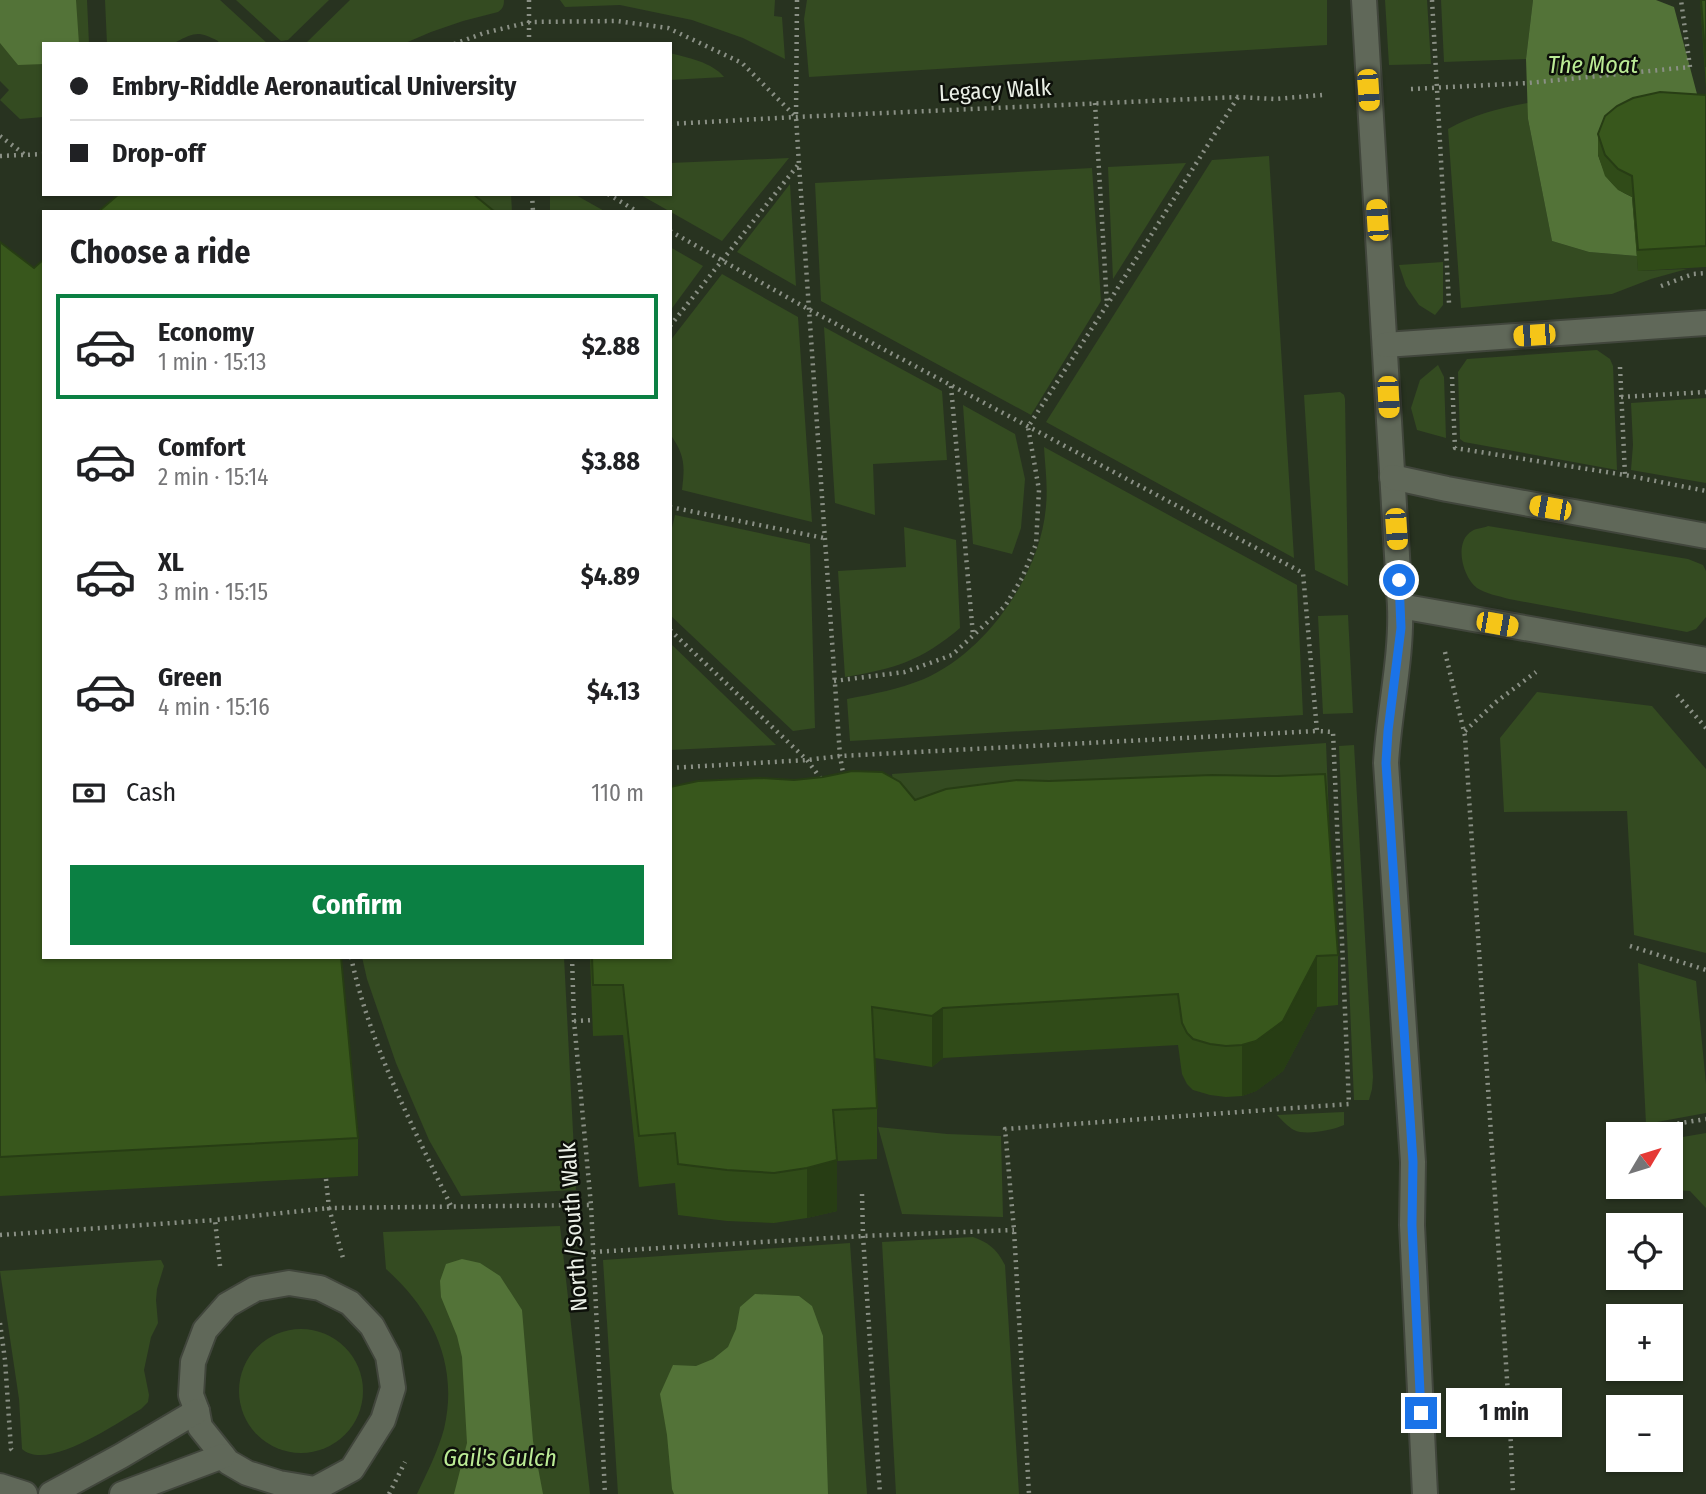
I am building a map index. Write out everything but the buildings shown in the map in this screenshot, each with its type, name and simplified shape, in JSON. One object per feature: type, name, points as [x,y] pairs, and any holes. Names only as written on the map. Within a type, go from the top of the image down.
[{"type":"lane","points":[[1364,0],[1401,628],[1386,763],[1413,1162],[1412,1225],[1425,1494]]},
{"type":"lane","points":[[1385,345],[1706,323]]},
{"type":"lane","points":[[1392,477],[1706,536]]},
{"type":"lane","points":[[1400,606],[1706,660]]},
{"type":"lane","points":[[289,1283],[320,1288],[350,1303],[372,1326],[388,1356],[393,1388],[383,1419],[352,1469],[315,1491],[247,1473],[228,1462],[201,1427],[197,1411],[191,1395],[193,1362],[205,1330],[227,1305],[255,1289],[289,1283]]},
{"type":"lane","points":[[51,1494],[121,1457],[197,1411]]},
{"type":"lane","points":[[122,1494],[223,1456]]},
{"type":"lane","points":[[0,1486],[25,1494]]},
{"type":"path","points":[[529,0],[529,42]]},
{"type":"path","points":[[797,0],[796,117],[834,681],[840,756],[845,782]]},
{"type":"path","points":[[1432,0],[1450,314]]},
{"type":"path","points":[[1411,89],[1528,83],[1690,67],[1681,0]]},
{"type":"path","points":[[459,42],[530,22],[617,21],[668,28],[743,63],[796,117]]},
{"type":"path","name":"Legacy Walk","points":[[672,124],[1322,95]]},
{"type":"path","points":[[834,681],[905,672],[952,655],[1005,606],[1023,578],[1036,544],[1038,490],[1028,427],[1238,97]]},
{"type":"path","points":[[1095,103],[1107,305]]},
{"type":"path","points":[[0,135],[24,155]]},
{"type":"path","points":[[0,156],[42,154]]},
{"type":"path","points":[[672,323],[799,165]]},
{"type":"path","points":[[611,196],[635,210]]},
{"type":"path","points":[[672,232],[808,309],[1303,573],[1317,731]]},
{"type":"path","points":[[1619,361],[1625,475]]},
{"type":"path","points":[[1452,375],[1455,448],[1706,491]]},
{"type":"path","points":[[951,386],[973,636]]},
{"type":"path","points":[[1621,397],[1706,392]]},
{"type":"path","points":[[672,507],[824,538]]},
{"type":"path","points":[[672,632],[807,761],[822,781]]},
{"type":"path","points":[[1442,641],[1465,730],[1513,1494]]},
{"type":"path","points":[[1465,730],[1536,672]]},
{"type":"path","points":[[1672,689],[1706,728]]},
{"type":"path","points":[[672,768],[807,761],[840,756],[1333,732],[1349,1104],[1005,1129],[1014,1230],[1029,1494]]},
{"type":"path","points":[[1630,946],[1706,971]]},
{"type":"path","points":[[352,959],[367,1017],[394,1088],[452,1208]]},
{"type":"path","name":"North/South Walk","points":[[572,959],[591,1205],[605,1494]]},
{"type":"path","points":[[1335,968],[1343,969]]},
{"type":"path","points":[[575,1021],[593,1020]]},
{"type":"path","points":[[1684,1122],[1706,1119]]},
{"type":"path","points":[[326,1178],[329,1208],[343,1258],[351,1265]]},
{"type":"path","points":[[862,1194],[880,1494]]},
{"type":"path","points":[[0,1235],[215,1220],[329,1208],[591,1205]]},
{"type":"path","points":[[215,1220],[220,1269]]},
{"type":"path","points":[[593,1252],[1014,1230]]},
{"type":"path","points":[[331,1257],[343,1258]]},
{"type":"path","points":[[0,1323],[11,1449],[15,1454]]},
{"type":"path","points":[[389,1494],[410,1452]]},
{"type":"shaded area","points":[[0,0],[1706,0],[1706,1494],[0,1494]]},
{"type":"shaded area","points":[[0,0],[87,0],[89,42],[42,42],[42,117],[20,119],[0,100],[9,90],[0,81]]},
{"type":"shaded area","points":[[105,0],[220,0],[266,42],[218,42],[197,34],[176,42],[107,42]]},
{"type":"shaded area","points":[[236,0],[329,0],[288,40],[281,41]]},
{"type":"shaded area","points":[[350,0],[504,0],[503,7],[498,12],[463,21],[408,42],[307,42]]},
{"type":"shaded area","points":[[560,0],[775,0],[774,16],[782,17],[785,59],[743,38],[692,20],[620,5],[565,7]]},
{"type":"shaded area","points":[[807,0],[1327,0],[1327,45],[809,77],[804,19]]},
{"type":"shaded area","points":[[1385,0],[1427,0],[1431,64],[1389,65]]},
{"type":"shaded area","points":[[1441,0],[1533,0],[1526,59],[1444,62]]},
{"type":"shaded area","points":[[672,54],[706,64],[724,77],[672,80]]},
{"type":"shaded area","points":[[1528,103],[1528,119],[1552,241],[1589,252],[1637,256],[1638,271],[1687,269],[1612,294],[1461,308],[1448,129],[1487,113]]},
{"type":"shaded area","points":[[1269,156],[1294,558],[1046,422],[1212,160]]},
{"type":"shaded area","points":[[789,158],[722,241],[672,213],[672,210],[643,196],[672,196],[672,163]]},
{"type":"shaded area","points":[[1186,163],[1113,279],[1108,167]]},
{"type":"shaded area","points":[[1092,168],[1101,301],[1031,415],[821,301],[815,183]]},
{"type":"shaded area","points":[[790,184],[796,286],[737,252]]},
{"type":"shaded area","points":[[416,196],[511,196],[512,210],[439,210]]},
{"type":"shaded area","points":[[550,196],[578,196],[602,210],[550,210]]},
{"type":"shaded area","points":[[672,248],[703,266],[672,308]]},
{"type":"shaded area","points":[[1443,262],[1443,305],[1435,315],[1419,305],[1406,286],[1399,265]]},
{"type":"shaded area","points":[[722,274],[798,317],[812,522],[682,490],[683,460],[672,437],[672,338]]},
{"type":"shaded area","points":[[824,327],[942,391],[947,460],[873,464],[875,515],[835,503]]},
{"type":"shaded area","points":[[1597,350],[1610,359],[1613,366],[1617,470],[1464,442],[1460,439],[1458,372],[1467,359]]},
{"type":"shaded area","points":[[1438,365],[1444,377],[1446,438],[1417,430],[1411,408],[1420,380]]},
{"type":"shaded area","points":[[1340,392],[1345,399],[1348,586],[1315,570],[1304,395]]},
{"type":"shaded area","points":[[1706,398],[1706,483],[1631,470],[1631,403]]},
{"type":"shaded area","points":[[963,405],[1015,434],[1025,479],[1021,528],[1012,554],[973,544]]},
{"type":"shaded area","points":[[1044,447],[1297,585],[1303,715],[850,741],[847,699],[905,686],[947,667],[969,650],[1007,608],[1034,558],[1042,532],[1047,499]]},
{"type":"shaded area","points":[[675,515],[810,544],[815,728],[793,731],[672,617],[672,528]]},
{"type":"shaded area","points":[[1488,526],[1688,559],[1703,565],[1706,571],[1706,617],[1696,629],[1687,632],[1484,592],[1472,583],[1468,576],[1462,560],[1462,551],[1466,536],[1474,530]]},
{"type":"shaded area","points":[[904,527],[956,540],[960,628],[906,662],[845,677],[838,571],[906,567]]},
{"type":"shaded area","points":[[1348,615],[1353,713],[1323,714],[1318,616]]},
{"type":"shaded area","points":[[672,645],[776,745],[672,750]]},
{"type":"shaded area","points":[[1537,692],[1652,706],[1706,769],[1706,953],[1634,935],[1627,811],[1504,812],[1500,738]]},
{"type":"shaded area","points":[[1326,743],[1329,819],[896,802],[892,774]]},
{"type":"shaded area","points":[[1354,745],[1373,1077],[1369,1100],[1354,1100],[1339,746]]},
{"type":"shaded area","points":[[362,959],[564,959],[576,1190],[461,1196],[429,1140],[396,1063]]},
{"type":"shaded area","points":[[1638,963],[1696,981],[1706,1084],[1706,1113],[1646,1122]]},
{"type":"shaded area","points":[[1344,1112],[1344,1125],[1312,1132],[1294,1130],[1277,1115]]},
{"type":"shaded area","points":[[878,1127],[1001,1136],[1003,1217],[902,1214]]},
{"type":"shaded area","points":[[1706,1133],[1706,1208],[1690,1191],[1684,1191],[1684,1137]]},
{"type":"shaded area","points":[[560,1226],[590,1494],[417,1494],[444,1429],[448,1383],[445,1361],[429,1321],[403,1285],[386,1269],[383,1232]]},
{"type":"shaded area","points":[[973,1237],[992,1248],[1005,1265],[1019,1494],[896,1494],[882,1242]]},
{"type":"shaded area","points":[[850,1243],[867,1494],[618,1494],[603,1260]]},
{"type":"shaded area","points":[[161,1260],[164,1266],[157,1289],[158,1323],[151,1337],[144,1370],[148,1402],[99,1434],[64,1450],[33,1454],[22,1449],[19,1399],[0,1271]]},
{"type":"shaded area","points":[[301,1329],[325,1334],[345,1347],[358,1367],[363,1391],[358,1415],[345,1435],[325,1448],[301,1453],[277,1448],[257,1435],[244,1415],[239,1391],[244,1367],[257,1347],[277,1334]]},
{"type":"water","points":[[0,0],[76,0],[79,42],[42,42],[42,64],[18,65],[0,43]]},
{"type":"water","name":"The Moat","points":[[1533,0],[1656,0],[1674,7],[1706,128],[1598,155],[1610,180],[1632,197],[1637,256],[1589,252],[1552,241],[1528,119],[1526,59]]},
{"type":"water","name":"Gail's Gulch","points":[[462,1259],[480,1263],[500,1276],[522,1310],[533,1441],[543,1494],[454,1494],[467,1443],[462,1357],[457,1336],[441,1297],[440,1281],[446,1264]]},
{"type":"water","points":[[755,1294],[799,1296],[812,1306],[823,1336],[828,1494],[674,1494],[660,1394],[673,1365],[696,1366],[713,1359],[728,1347],[736,1329],[740,1307]]},
{"type":"route","points":[[1399,580],[1401,628],[1386,763],[1413,1162],[1412,1225],[1421,1413]]}]
